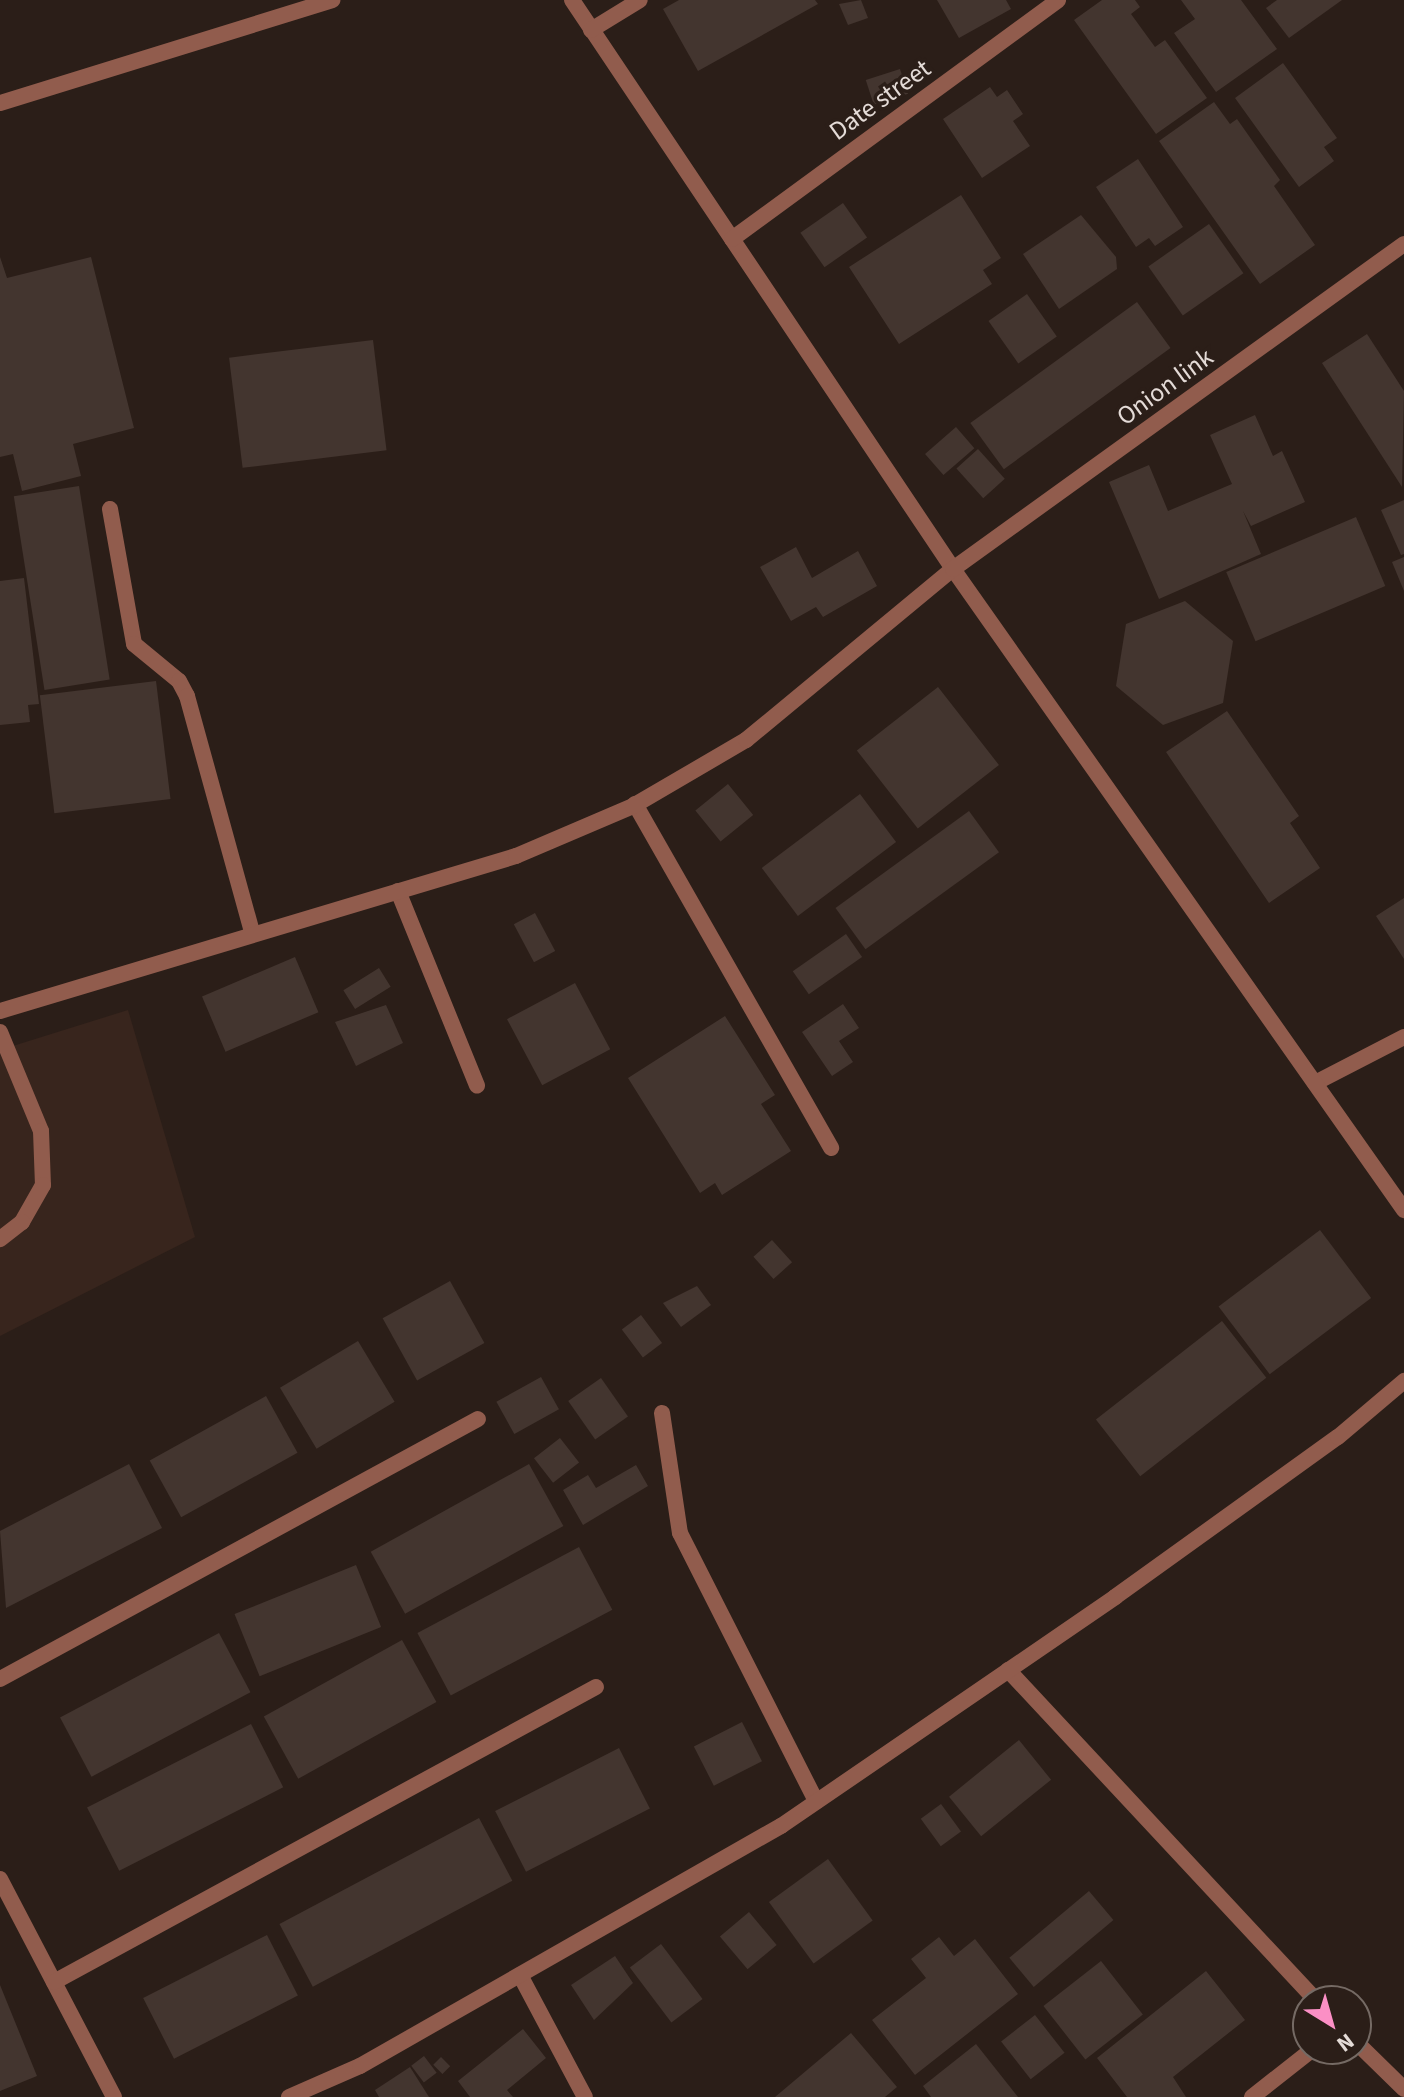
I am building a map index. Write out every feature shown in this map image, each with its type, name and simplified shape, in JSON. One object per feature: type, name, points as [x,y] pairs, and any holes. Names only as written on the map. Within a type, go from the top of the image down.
[{"type":"street","points":[[0,103],[332,0]]},
{"type":"street","points":[[572,0],[953,569],[1404,1210]]},
{"type":"street","points":[[591,30],[640,0]]},
{"type":"street","name":"Date street","points":[[732,239],[1058,0]]},
{"type":"street","name":"Onion link","points":[[0,1011],[252,932],[516,856],[635,804],[746,740],[953,569],[1404,244]]},
{"type":"street","points":[[110,509],[134,644],[179,681],[187,696],[252,932]]},
{"type":"street","points":[[635,804],[831,1148]]},
{"type":"street","points":[[398,891],[477,1086]]},
{"type":"street","points":[[0,1032],[41,1131],[43,1185],[22,1222],[0,1239]]},
{"type":"street","points":[[1315,1083],[1404,1037]]},
{"type":"street","points":[[289,2097],[360,2066],[816,1801],[1338,1437],[1404,1381]]},
{"type":"street","points":[[662,1413],[680,1533],[816,1801]]},
{"type":"street","points":[[0,1679],[478,1419]]},
{"type":"street","points":[[1008,1670],[1302,1985]]},
{"type":"street","points":[[54,1982],[596,1687]]},
{"type":"street","points":[[0,1879],[114,2097]]},
{"type":"street","points":[[520,1975],[585,2097]]},
{"type":"street","points":[[1372,2058],[1404,2089]]},
{"type":"street","points":[[1252,2097],[1293,2065]]},
{"type":"shaded area","points":[[128,1010],[195,1237],[0,1336],[0,1050]]},
{"type":"building","points":[[679,0],[815,0],[818,4],[698,71],[663,9]]},
{"type":"building","points":[[861,0],[868,18],[848,25],[839,4]]},
{"type":"building","points":[[937,0],[1006,0],[1011,9],[959,38]]},
{"type":"building","points":[[1102,0],[1135,0],[1140,7],[1131,14],[1155,47],[1165,40],[1207,98],[1156,134],[1074,20]]},
{"type":"building","points":[[1181,0],[1241,0],[1277,49],[1216,92],[1174,33],[1195,19]]},
{"type":"building","points":[[1277,0],[1342,0],[1289,38],[1266,8]]},
{"type":"building","points":[[1283,63],[1337,138],[1324,147],[1334,161],[1299,187],[1235,98]]},
{"type":"building","points":[[900,69],[908,94],[874,105],[866,80]]},
{"type":"building","points":[[990,87],[997,97],[1007,90],[1023,114],[1013,121],[1030,146],[982,178],[943,119]]},
{"type":"building","points":[[1214,102],[1230,124],[1237,119],[1280,180],[1274,186],[1315,245],[1260,284],[1159,141]]},
{"type":"building","points":[[1138,159],[1183,227],[1155,246],[1149,238],[1136,247],[1096,187]]},
{"type":"building","points":[[961,195],[1001,258],[983,270],[992,284],[899,344],[849,267]]},
{"type":"building","points":[[843,203],[867,237],[824,267],[800,233]]},
{"type":"building","points":[[1081,215],[1116,257],[1117,269],[1059,309],[1023,254]]},
{"type":"building","points":[[1209,224],[1243,273],[1183,316],[1148,266]]},
{"type":"building","points":[[0,257],[7,278],[91,257],[134,428],[73,444],[81,476],[22,491],[13,454],[0,457]]},
{"type":"building","points":[[1027,294],[1057,337],[1018,364],[988,321]]},
{"type":"building","points":[[1137,302],[1171,348],[1004,469],[970,423]]},
{"type":"building","points":[[1367,334],[1404,391],[1402,487],[1322,363]]},
{"type":"building","points":[[373,340],[387,450],[243,468],[229,358]]},
{"type":"building","points":[[1255,415],[1273,456],[1282,451],[1305,502],[1251,526],[1243,511],[1261,554],[1159,599],[1109,482],[1149,465],[1168,511],[1232,484],[1210,435]]},
{"type":"building","points":[[956,427],[974,448],[943,475],[925,454]]},
{"type":"building","points":[[978,449],[1005,479],[983,498],[956,468]]},
{"type":"building","points":[[79,486],[110,680],[44,690],[14,496]]},
{"type":"building","points":[[1404,500],[1404,554],[1401,555],[1381,510]]},
{"type":"building","points":[[1356,517],[1385,586],[1256,641],[1226,572]]},
{"type":"building","points":[[796,547],[812,578],[858,551],[877,586],[823,617],[816,607],[791,621],[760,567]]},
{"type":"building","points":[[1404,557],[1404,591],[1392,562]]},
{"type":"building","points":[[24,578],[39,704],[28,705],[30,722],[0,725],[0,581]]},
{"type":"building","points":[[1185,601],[1233,641],[1223,703],[1163,725],[1116,686],[1126,624]]},
{"type":"building","points":[[156,681],[171,799],[54,813],[40,695]]},
{"type":"building","points":[[938,687],[999,765],[918,828],[857,750]]},
{"type":"building","points":[[1227,711],[1299,816],[1290,823],[1320,868],[1269,903],[1166,752]]},
{"type":"building","points":[[728,784],[753,815],[721,842],[695,810]]},
{"type":"building","points":[[860,794],[896,842],[798,916],[762,868]]},
{"type":"building","points":[[969,811],[999,852],[865,949],[836,908]]},
{"type":"building","points":[[1404,898],[1404,959],[1376,916]]},
{"type":"building","points":[[535,913],[555,951],[534,962],[514,924]]},
{"type":"building","points":[[846,934],[862,957],[809,994],[793,971]]},
{"type":"building","points":[[295,957],[318,1012],[225,1052],[202,996]]},
{"type":"building","points":[[379,968],[391,987],[355,1009],[343,990]]},
{"type":"building","points":[[575,983],[610,1049],[542,1085],[507,1019]]},
{"type":"building","points":[[843,1004],[859,1028],[839,1041],[853,1062],[832,1076],[802,1032]]},
{"type":"building","points":[[386,1005],[403,1043],[356,1066],[335,1022]]},
{"type":"building","points":[[725,1016],[775,1095],[761,1104],[791,1151],[722,1195],[715,1183],[700,1193],[628,1078]]},
{"type":"building","points":[[1320,1230],[1371,1298],[1270,1374],[1219,1306]]},
{"type":"building","points":[[772,1240],[792,1262],[773,1279],[753,1257]]},
{"type":"building","points":[[450,1281],[484,1343],[417,1380],[383,1318]]},
{"type":"building","points":[[697,1286],[711,1305],[681,1327],[663,1303]]},
{"type":"building","points":[[641,1315],[662,1343],[643,1357],[622,1329]]},
{"type":"building","points":[[1222,1321],[1266,1378],[1140,1476],[1096,1420]]},
{"type":"building","points":[[358,1341],[395,1402],[317,1449],[280,1388]]},
{"type":"building","points":[[541,1377],[559,1409],[514,1434],[496,1402]]},
{"type":"building","points":[[601,1378],[628,1417],[595,1439],[568,1401]]},
{"type":"building","points":[[266,1396],[298,1453],[181,1517],[150,1460]]},
{"type":"building","points":[[560,1438],[579,1462],[553,1483],[534,1458]]},
{"type":"building","points":[[129,1464],[162,1528],[6,1608],[0,1531]]},
{"type":"building","points":[[529,1464],[563,1526],[405,1614],[371,1552]]},
{"type":"building","points":[[636,1465],[648,1486],[583,1525],[563,1490],[588,1475],[596,1488]]},
{"type":"building","points":[[579,1547],[612,1610],[451,1696],[417,1633]]},
{"type":"building","points":[[356,1565],[381,1627],[260,1676],[235,1614]]},
{"type":"building","points":[[219,1633],[250,1692],[92,1777],[60,1718]]},
{"type":"building","points":[[402,1640],[436,1702],[298,1779],[264,1717]]},
{"type":"building","points":[[742,1722],[762,1761],[714,1786],[694,1747]]},
{"type":"building","points":[[251,1724],[283,1787],[119,1871],[87,1808]]},
{"type":"building","points":[[1019,1740],[1051,1780],[981,1836],[949,1797]]},
{"type":"building","points":[[619,1748],[650,1809],[526,1872],[495,1811]]},
{"type":"building","points":[[941,1804],[961,1832],[941,1846],[921,1819]]},
{"type":"building","points":[[479,1818],[512,1881],[313,1987],[279,1924]]},
{"type":"building","points":[[828,1859],[873,1920],[814,1963],[769,1902]]},
{"type":"building","points":[[1089,1891],[1113,1920],[1034,1987],[1009,1958]]},
{"type":"building","points":[[749,1912],[777,1945],[748,1969],[720,1936]]},
{"type":"building","points":[[267,1935],[298,1996],[174,2059],[143,1998]]},
{"type":"building","points":[[939,1937],[954,1956],[975,1939],[1018,1994],[915,2075],[872,2020],[926,1978],[911,1959]]},
{"type":"building","points":[[661,1944],[703,1999],[671,2023],[630,1967]]},
{"type":"building","points":[[615,1956],[633,1983],[594,2020],[571,1985]]},
{"type":"building","points":[[1101,1961],[1143,2015],[1085,2060],[1043,2006]]},
{"type":"building","points":[[1206,1971],[1245,2020],[1173,2077],[1186,2097],[1127,2097],[1097,2058]]},
{"type":"building","points":[[0,1985],[37,2076],[0,2091]]},
{"type":"building","points":[[1035,2015],[1065,2053],[1031,2079],[1001,2041]]},
{"type":"building","points":[[523,2029],[546,2058],[507,2090],[513,2097],[470,2097],[458,2081]]},
{"type":"building","points":[[851,2033],[897,2087],[885,2097],[775,2097]]},
{"type":"building","points":[[976,2044],[1018,2097],[931,2097],[923,2086]]},
{"type":"building","points":[[424,2056],[437,2073],[424,2082],[411,2066]]},
{"type":"building","points":[[441,2057],[450,2066],[442,2074],[433,2065]]},
{"type":"building","points":[[410,2067],[429,2097],[379,2097],[375,2090]]}]
